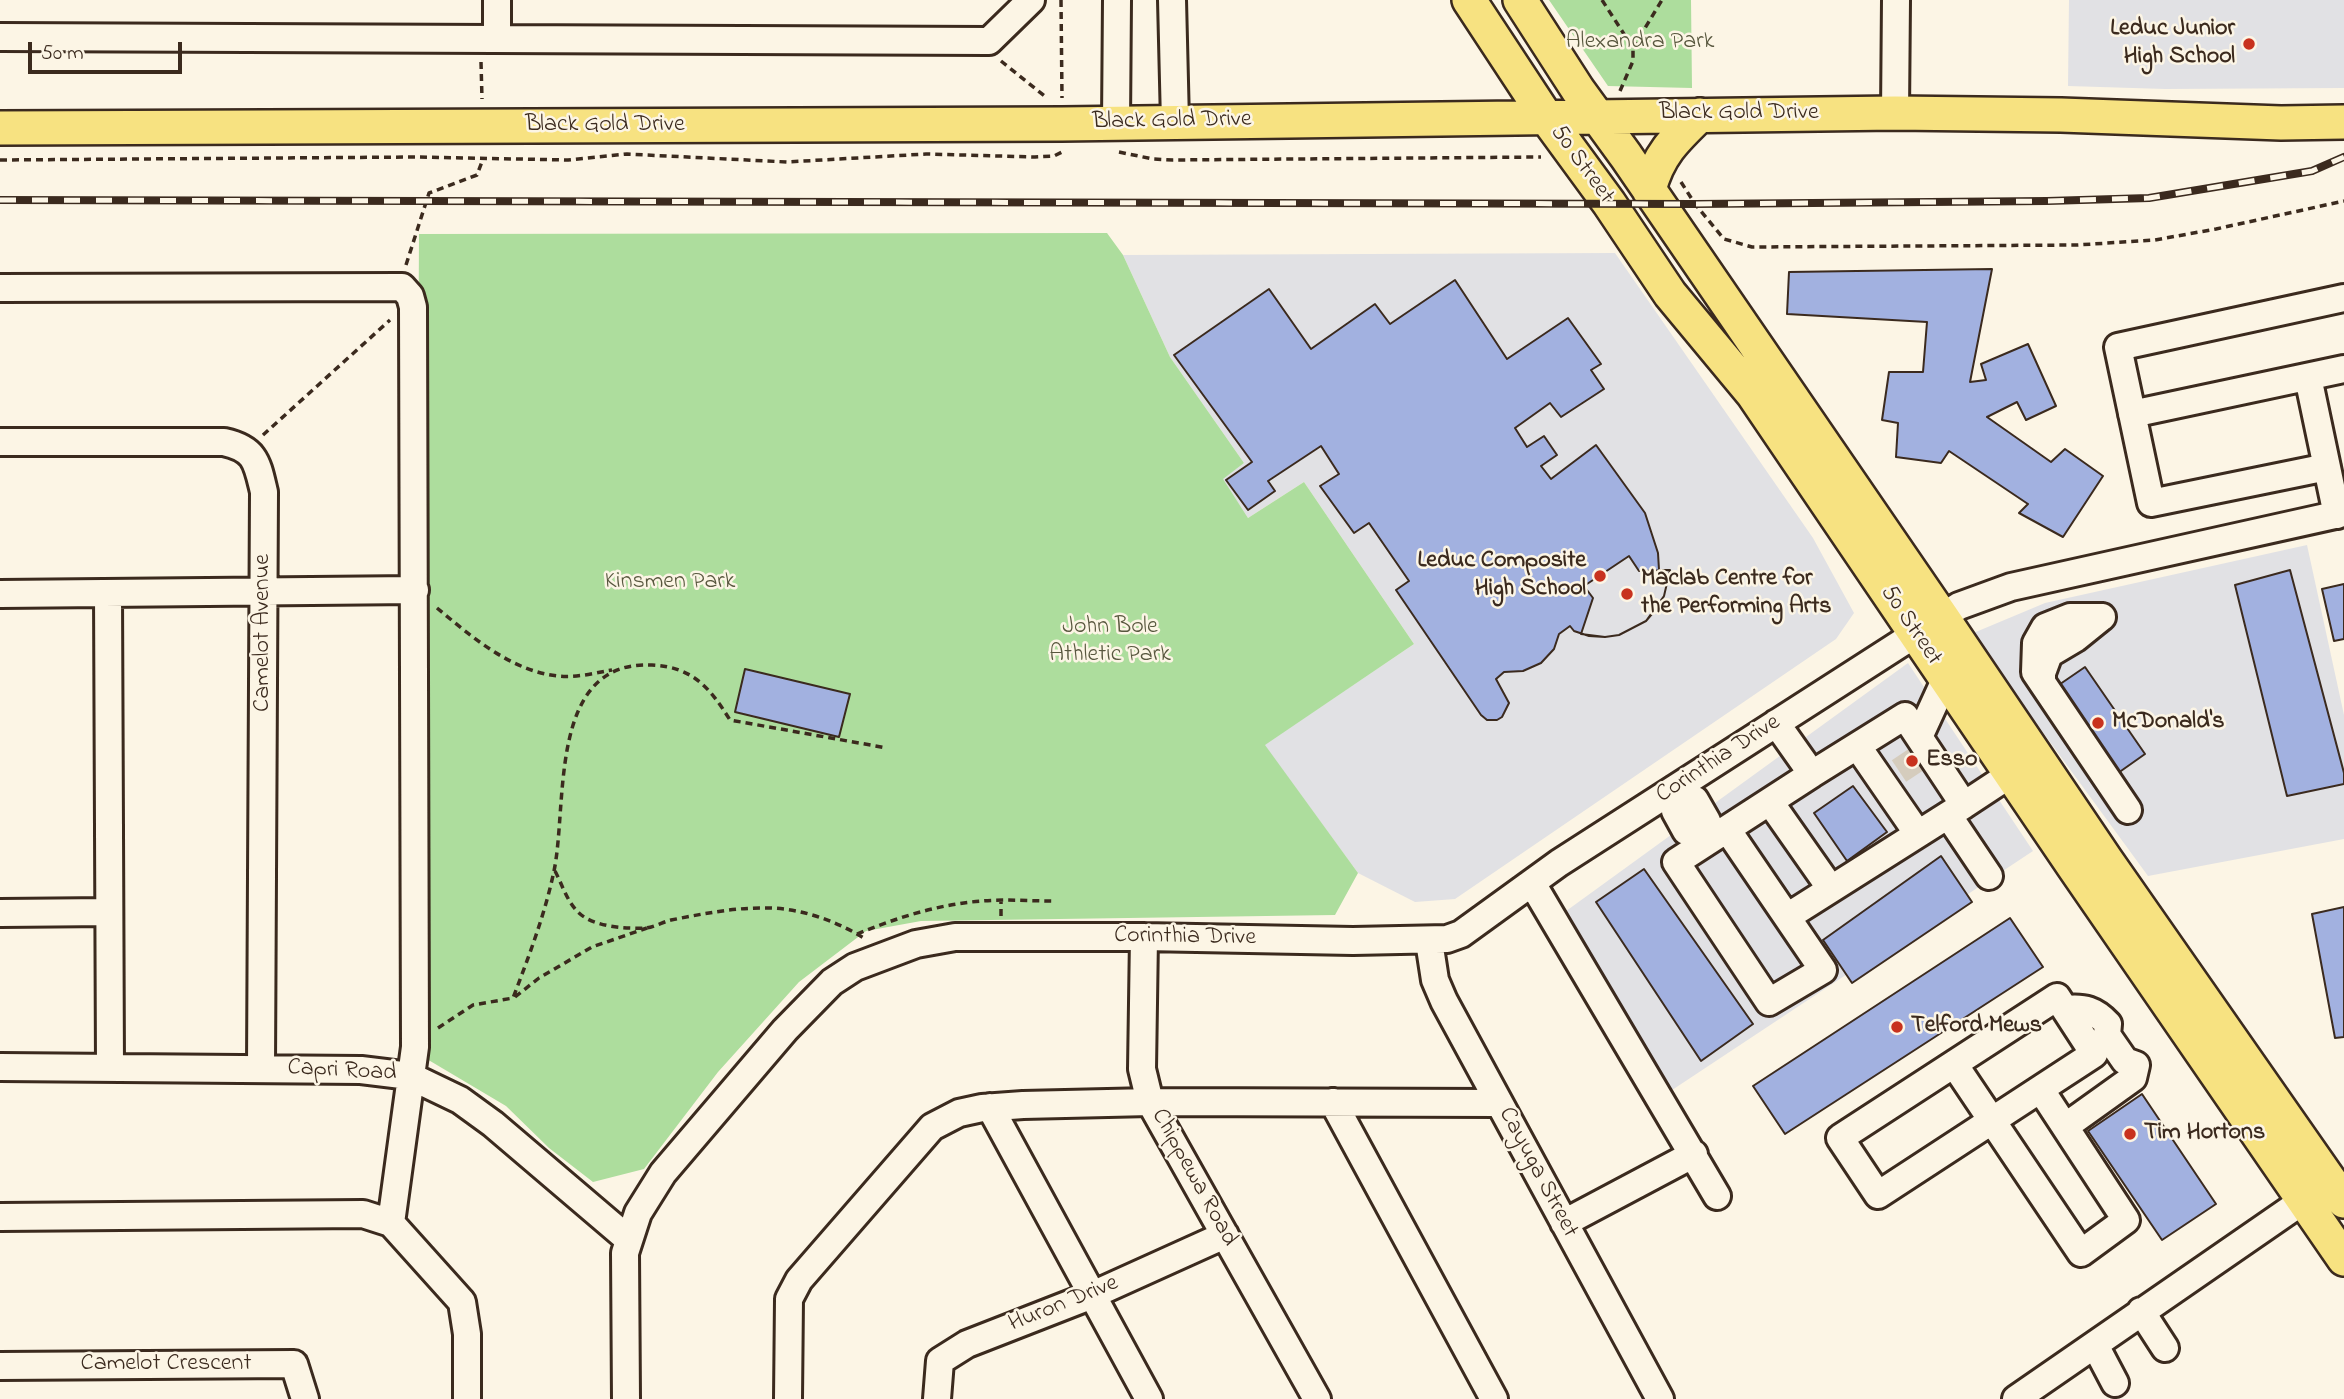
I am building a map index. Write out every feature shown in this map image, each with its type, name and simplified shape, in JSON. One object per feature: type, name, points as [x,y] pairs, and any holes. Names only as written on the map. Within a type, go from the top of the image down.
[{"type":"main road","name":"50 Street","points":[[1469,0],[1546,117],[1670,294],[1753,394],[2121,882],[2326,1194],[2344,1259]]},
{"type":"main road","name":"50 Street","points":[[1520,0],[1597,115],[1654,176],[1929,625],[1946,678],[2011,774],[2326,1194]]},
{"type":"main road","points":[[1460,117],[1489,101],[1499,89],[1504,73],[1501,48]]},
{"type":"main road","name":"Black Gold Drive","points":[[0,128],[1065,133],[1112,136],[1175,122],[1597,115],[1992,113],[2281,123],[2344,122]]},
{"type":"main road","points":[[1654,176],[1666,149],[1700,114]]},
{"type":"street","points":[[497,0],[497,39]]},
{"type":"street","points":[[0,37],[989,41],[1031,0]]},
{"type":"street","points":[[1112,136],[1117,0]]},
{"type":"street","points":[[1171,0],[1175,122]]},
{"type":"street","points":[[1895,113],[1896,0]]},
{"type":"street","points":[[0,288],[402,287],[410,296],[413,307],[415,590],[415,1047],[391,1223]]},
{"type":"street","points":[[2327,467],[2151,503],[2118,347],[2344,298]]},
{"type":"street","points":[[2132,414],[2344,369]]},
{"type":"street","points":[[2308,377],[2327,467],[2341,514]]},
{"type":"street","points":[[0,442],[224,442],[241,445],[246,450]]},
{"type":"street","name":"Camelot Avenue","points":[[246,450],[254,459],[264,492],[261,1068]]},
{"type":"street","name":"Corinthia Drive","points":[[626,1399],[625,1253],[638,1213],[663,1173],[785,1030],[832,982],[855,967],[916,944],[955,937],[1447,939],[1461,934],[1532,883],[1676,794],[1776,723],[1959,606],[2011,587],[2341,514]]},
{"type":"street","points":[[0,594],[415,590]]},
{"type":"street","points":[[108,593],[110,1068]]},
{"type":"street","points":[[2102,617],[2070,617],[2045,627],[2036,643],[2035,672],[2128,810]]},
{"type":"street","points":[[1910,760],[1946,678]]},
{"type":"street","points":[[1676,794],[1675,811],[1686,831],[1713,834],[1787,917],[1823,970],[1769,1002],[1676,862],[1713,834],[1770,802],[1905,716],[1918,834]]},
{"type":"street","points":[[1776,723],[1812,774]]},
{"type":"street","points":[[1858,747],[1910,760],[1956,810],[1989,876]]},
{"type":"street","points":[[1787,917],[2011,774]]},
{"type":"street","points":[[1770,802],[1831,889]]},
{"type":"street","points":[[1532,883],[1717,1196]]},
{"type":"street","points":[[0,913],[109,912]]},
{"type":"street","name":"Chippewa Road","points":[[1144,937],[1142,1069],[1150,1102],[1317,1399]]},
{"type":"street","name":"Cayuga Street","points":[[1429,941],[1435,980],[1444,1000],[1660,1399]]},
{"type":"street","points":[[2057,997],[2066,1009],[2094,1055],[1878,1195],[1840,1138],[2057,997]]},
{"type":"street","points":[[2066,1009],[2090,1010],[2100,1015],[2108,1024],[2107,1035],[2125,1061],[2136,1065],[2133,1078],[2066,1126]]},
{"type":"street","points":[[1954,1064],[2081,1253],[2126,1220],[2041,1090]]},
{"type":"street","name":"Capri Road","points":[[0,1067],[361,1070],[410,1076],[460,1100],[493,1124],[628,1239]]},
{"type":"street","points":[[788,1399],[789,1299],[799,1280],[932,1127],[959,1113],[990,1107],[1150,1102],[1499,1103]]},
{"type":"street","points":[[1333,1102],[1494,1399]]},
{"type":"street","points":[[990,1107],[1090,1296],[1149,1399]]},
{"type":"street","points":[[1564,1223],[1694,1154]]},
{"type":"street","points":[[2029,1396],[2141,1311],[2326,1194]]},
{"type":"street","points":[[0,1217],[363,1214],[391,1223],[462,1302],[467,1334],[467,1399]]},
{"type":"street","name":"Huron Drive","points":[[937,1399],[940,1361],[967,1344],[1090,1296],[1225,1235]]},
{"type":"street","points":[[2141,1311],[2165,1348]]},
{"type":"street","points":[[2095,1345],[2115,1383]]},
{"type":"street","name":"Camelot Crescent","points":[[0,1366],[294,1364],[306,1399]]},
{"type":"path","points":[[0,160],[415,157],[568,160],[627,155],[787,162],[926,155],[1054,156],[1065,133],[1061,0]]},
{"type":"path","points":[[1602,0],[1633,48]]},
{"type":"path","points":[[1620,92],[1633,61],[1633,48],[1662,0]]},
{"type":"path","points":[[975,41],[1065,133]]},
{"type":"path","points":[[1112,136],[1153,159],[1173,160],[1576,158]]},
{"type":"path","points":[[246,450],[401,310],[407,263],[429,193],[477,175],[483,159]]},
{"type":"path","points":[[1654,176],[1672,168],[1695,204],[1724,239],[1752,247],[2077,245],[2155,240],[2344,201]]},
{"type":"path","points":[[415,590],[473,637],[499,655],[526,667],[558,676],[586,675],[635,664],[665,665],[690,674],[709,689],[730,720],[887,748]]},
{"type":"path","points":[[513,998],[535,941],[555,869],[564,763],[575,721],[588,693],[614,670]]},
{"type":"path","points":[[555,869],[579,914],[596,923],[649,928]]},
{"type":"path","points":[[857,934],[887,922],[980,901],[1053,901]]},
{"type":"path","points":[[415,1047],[463,1009],[513,998],[539,978],[592,947],[658,923],[718,910],[797,910],[828,920],[863,937],[881,956]]},
{"type":"shaded area","name":"Leduc Junior High School","points":[[2069,0],[2344,0],[2344,88],[2165,89],[2068,86]]},
{"type":"shaded area","name":"Leduc Composite High School","points":[[1615,253],[1813,538],[1854,613],[1836,639],[1455,899],[1415,902],[1358,873],[1264,745],[1414,644],[1304,482],[1248,518],[1222,479],[1244,463],[1170,357],[1123,255]]},
{"type":"shaded area","points":[[2307,545],[2344,715],[2344,839],[2148,876],[1971,634],[2045,603]]},
{"type":"shaded area","points":[[1908,663],[2033,851],[1660,1098],[1562,914]]},
{"type":"green space","name":"Alexandra Park","points":[[1549,0],[1691,0],[1692,88],[1608,86]]},
{"type":"green space","name":"Kinsmen Park","points":[[1107,233],[1123,255],[1170,357],[1244,463],[1223,479],[1248,518],[1304,482],[1414,644],[1265,745],[1358,873],[1335,915],[921,921],[866,931],[799,982],[718,1072],[644,1169],[593,1182],[549,1148],[506,1106],[415,1052],[419,234]]},
{"type":"building","points":[[1992,269],[1970,382],[1986,380],[1981,364],[2028,344],[2056,406],[2026,420],[2017,402],[1987,417],[2051,462],[2065,449],[2103,476],[2063,537],[2019,513],[2028,504],[1949,451],[1941,463],[1896,457],[1898,423],[1882,420],[1889,372],[1923,372],[1927,322],[1787,314],[1789,272]]},
{"type":"building","points":[[1455,280],[1507,359],[1568,318],[1601,364],[1591,370],[1604,389],[1561,417],[1550,403],[1515,428],[1527,447],[1544,436],[1557,455],[1541,466],[1551,479],[1596,445],[1645,513],[1658,553],[1659,570],[1670,570],[1664,596],[1646,621],[1619,635],[1605,637],[1589,636],[1574,631],[1570,626],[1559,634],[1554,649],[1541,663],[1523,671],[1504,672],[1496,679],[1509,703],[1502,717],[1497,720],[1487,720],[1481,715],[1396,590],[1409,581],[1369,523],[1354,533],[1320,486],[1339,474],[1321,446],[1268,481],[1275,491],[1248,510],[1226,480],[1252,462],[1174,355],[1269,289],[1311,349],[1375,304],[1390,324]]},
{"type":"building","name":"Maclab Centre for the Performing Arts","points":[[1629,556],[1639,571],[1670,570],[1664,596],[1657,608],[1646,621],[1619,635],[1605,637],[1581,634],[1593,598],[1584,586]]},
{"type":"building","points":[[2290,570],[2344,773],[2344,784],[2287,796],[2235,585]]},
{"type":"building","points":[[2344,584],[2344,639],[2334,641],[2322,589]]},
{"type":"building","name":"McDonald's","points":[[2085,667],[2145,754],[2111,778],[2050,691]]},
{"type":"building","points":[[745,669],[850,694],[839,737],[735,712]]},
{"type":"building","points":[[1853,786],[1887,832],[1847,861],[1814,813]]},
{"type":"building","points":[[1941,856],[1972,902],[1852,983],[1823,940]]},
{"type":"building","points":[[1644,869],[1753,1024],[1701,1061],[1596,902]]},
{"type":"building","points":[[2344,907],[2344,1037],[2335,1038],[2312,914]]},
{"type":"building","name":"Telford Mews","points":[[2010,918],[2043,967],[1785,1134],[1753,1086]]},
{"type":"building","points":[[2142,1094],[2216,1204],[2162,1240],[2088,1131]]},
{"type":"tunnel","points":[[1899,771],[1920,757]]},
{"type":"railway","points":[[0,200],[1695,204],[2047,201],[2149,198],[2312,171],[2344,157]]},
{"type":"place","name":"Leduc Junior High School","points":[[2249,44]]},
{"type":"place","name":"Leduc Composite High School","points":[[1600,576]]},
{"type":"place","name":"Maclab Centre for the Performing Arts","points":[[1627,594]]},
{"type":"place","name":"McDonald's","points":[[2098,723]]},
{"type":"place","name":"Esso","points":[[1912,761]]},
{"type":"place","name":"Telford Mews","points":[[1897,1027]]},
{"type":"place","name":"Tim Hortons","points":[[2130,1134]]},
{"type":"park label","name":"John Bole Athletic Park","points":[[1110,642]]}]
